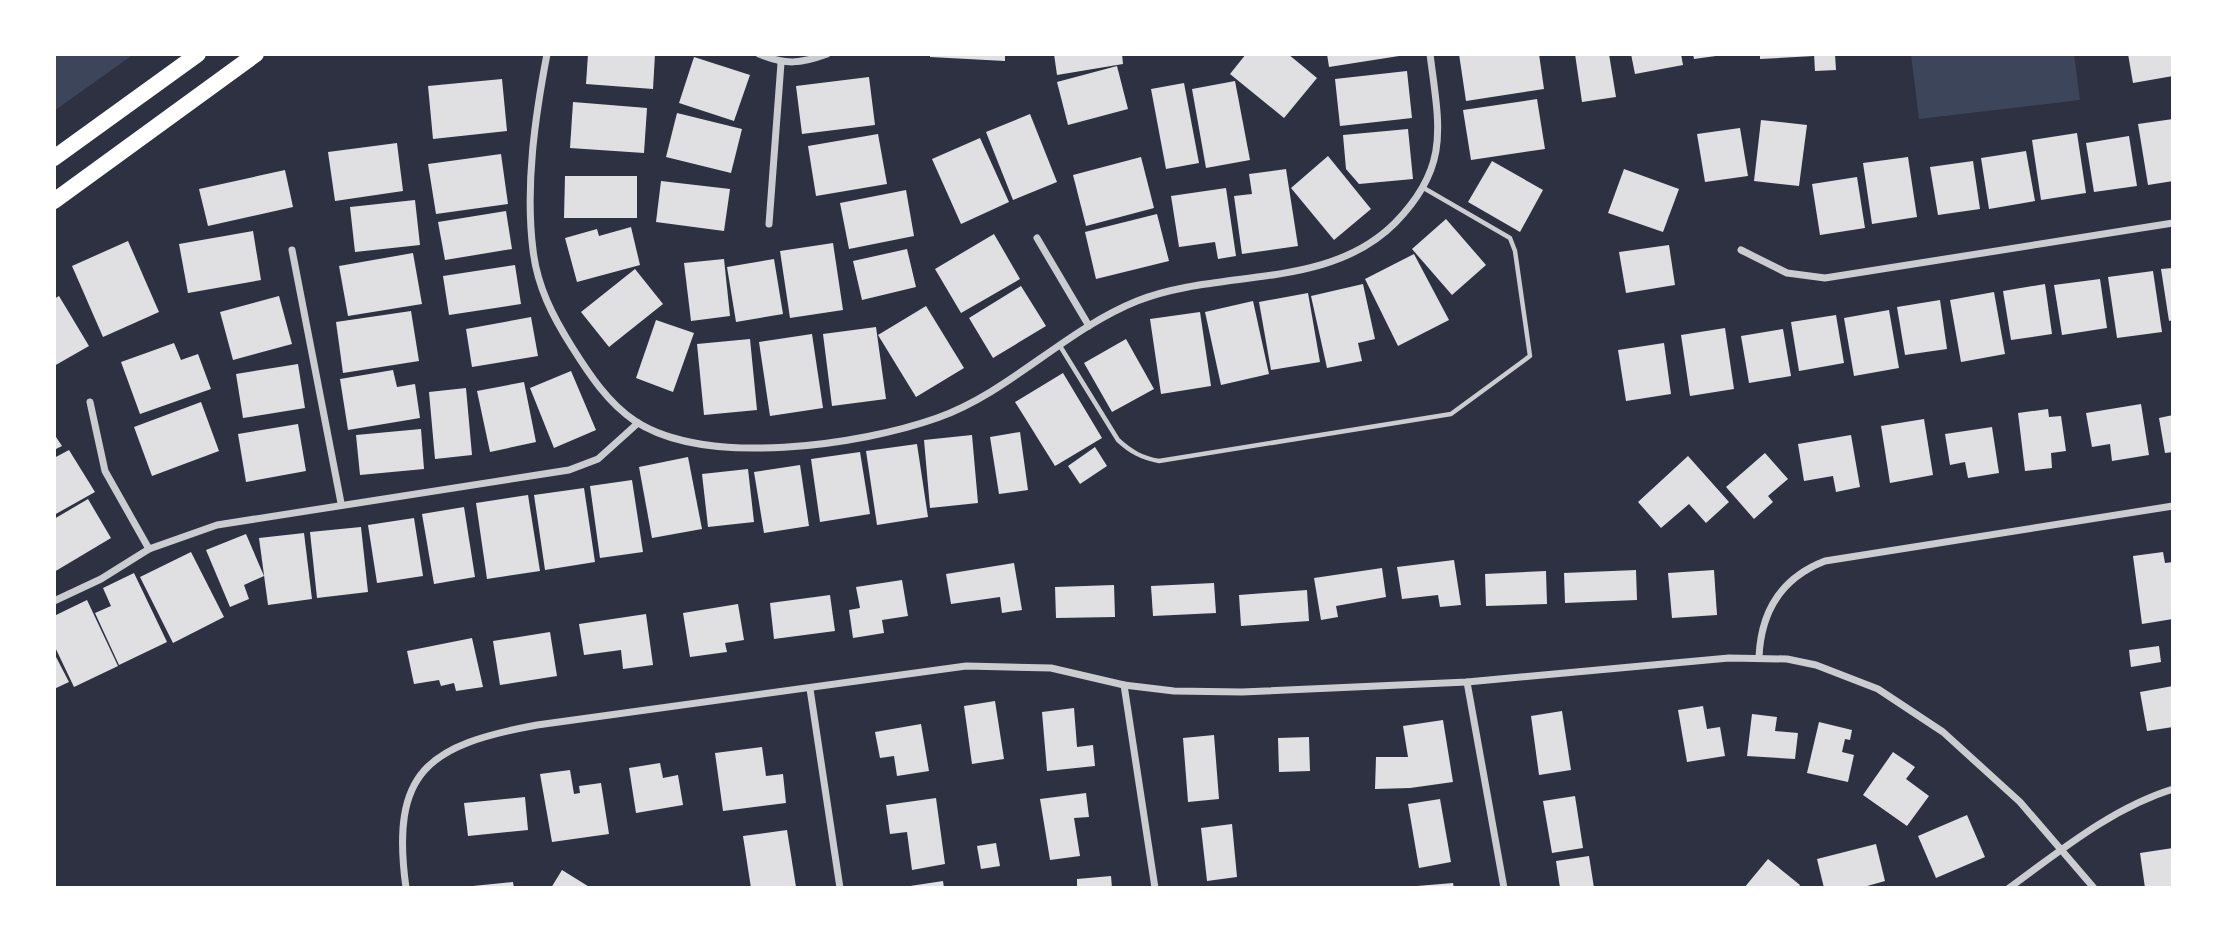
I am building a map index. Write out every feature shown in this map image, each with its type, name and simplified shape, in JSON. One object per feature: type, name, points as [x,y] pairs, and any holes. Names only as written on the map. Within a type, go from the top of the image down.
[{"type":"main road","points":[[54,158],[198,54]]},
{"type":"main road","points":[[54,201],[256,54]]},
{"type":"street","points":[[547,54],[532,178],[532,234],[538,273],[551,310],[582,364],[603,391],[638,423],[698,443],[740,449],[779,448],[908,426],[953,411],[991,391],[1122,307],[1163,293],[1311,268],[1345,257],[1394,225],[1430,174],[1439,143],[1430,54]]},
{"type":"street","points":[[760,54],[781,63],[802,62],[827,54]]},
{"type":"street","points":[[769,224],[781,63]]},
{"type":"street","points":[[1741,250],[1787,273],[1825,278],[2173,223]]},
{"type":"street","points":[[1037,238],[1089,326]]},
{"type":"street","points":[[292,250],[341,503]]},
{"type":"street","points":[[90,402],[105,471],[149,549]]},
{"type":"street","points":[[54,601],[102,579],[149,549],[217,525],[341,503],[569,470],[598,459],[638,423]]},
{"type":"street","points":[[1759,657],[1760,635],[1771,604],[1791,579],[1825,561],[2173,506]]},
{"type":"street","points":[[406,888],[400,839],[402,818],[417,781],[437,757],[463,743],[498,732],[966,666],[1015,665],[1051,668],[1124,685],[1174,691],[1242,692],[1467,682],[1759,657],[1816,665],[1888,695],[1935,726],[2020,802],[2094,888]]},
{"type":"street","points":[[1467,682],[1504,888]]},
{"type":"street","points":[[1124,685],[1155,888]]},
{"type":"street","points":[[810,690],[840,888]]},
{"type":"street","points":[[2009,888],[2063,849],[2126,809],[2173,789]]},
{"type":"lane","points":[[1060,346],[1118,440],[1131,452],[1159,461],[1451,414],[1530,356],[1515,251],[1510,238],[1422,187]]},
{"type":"shaded area","points":[[54,54],[134,54],[54,111]]},
{"type":"shaded area","points":[[1911,54],[2074,54],[2080,100],[1919,119]]},
{"type":"building","points":[[588,54],[655,54],[653,89],[586,84]]},
{"type":"building","points":[[930,54],[1005,54],[1005,61],[930,57]]},
{"type":"building","points":[[1054,54],[1122,54],[1123,64],[1057,75]]},
{"type":"building","points":[[1246,54],[1288,54],[1317,78],[1284,118],[1230,74]]},
{"type":"building","points":[[1327,54],[1399,54],[1399,56],[1329,67]]},
{"type":"building","points":[[1459,54],[1539,54],[1544,89],[1466,101]]},
{"type":"building","points":[[1575,54],[1609,54],[1616,97],[1582,102]]},
{"type":"building","points":[[1631,54],[1681,54],[1683,65],[1635,74]]},
{"type":"building","points":[[1693,54],[1716,54],[1716,56],[1694,59]]},
{"type":"building","points":[[1760,54],[1814,54],[1814,56],[1760,59]]},
{"type":"building","points":[[1814,54],[1835,54],[1836,70],[1815,71]]},
{"type":"building","points":[[2128,54],[2173,54],[2173,76],[2133,83]]},
{"type":"building","points":[[694,57],[750,75],[734,121],[679,103]]},
{"type":"building","points":[[1117,66],[1128,109],[1068,125],[1057,82]]},
{"type":"building","points":[[1407,71],[1412,118],[1340,126],[1335,79]]},
{"type":"building","points":[[869,77],[875,125],[802,134],[796,86]]},
{"type":"building","points":[[502,79],[507,131],[433,139],[428,86]]},
{"type":"building","points":[[1235,81],[1250,160],[1206,168],[1192,89]]},
{"type":"building","points":[[1184,83],[1199,163],[1166,169],[1151,89]]},
{"type":"building","points":[[1537,99],[1545,149],[1471,160],[1463,110]]},
{"type":"building","points":[[573,102],[647,108],[644,153],[570,148]]},
{"type":"building","points":[[677,113],[742,129],[731,173],[666,157]]},
{"type":"building","points":[[1030,114],[1057,182],[1013,200],[986,132]]},
{"type":"building","points":[[2173,119],[2173,181],[2148,185],[2138,124]]},
{"type":"building","points":[[1761,120],[1807,125],[1799,186],[1754,181]]},
{"type":"building","points":[[1740,128],[1748,176],[1705,182],[1697,134]]},
{"type":"building","points":[[1408,129],[1413,179],[1359,184],[1346,169],[1343,135]]},
{"type":"building","points":[[2077,133],[2086,193],[2041,200],[2032,140]]},
{"type":"building","points":[[878,134],[887,184],[816,196],[808,146]]},
{"type":"building","points":[[2129,136],[2137,186],[2094,192],[2086,143]]},
{"type":"building","points":[[980,138],[1009,202],[961,224],[932,159]]},
{"type":"building","points":[[397,143],[403,191],[335,201],[328,152]]},
{"type":"building","points":[[2026,151],[2035,201],[1989,209],[1981,158]]},
{"type":"building","points":[[501,154],[508,204],[436,214],[428,164]]},
{"type":"building","points":[[1328,156],[1371,209],[1334,240],[1291,188]]},
{"type":"building","points":[[1141,157],[1154,208],[1086,226],[1073,175]]},
{"type":"building","points":[[1908,157],[1917,217],[1872,224],[1863,163]]},
{"type":"building","points":[[1492,161],[1543,190],[1520,232],[1468,202]]},
{"type":"building","points":[[1973,161],[1980,209],[1938,215],[1930,167]]},
{"type":"building","points":[[1286,169],[1298,246],[1242,254],[1234,196],[1252,194],[1249,174]]},
{"type":"building","points":[[1624,169],[1679,189],[1663,232],[1608,213]]},
{"type":"building","points":[[285,170],[293,207],[208,226],[199,189]]},
{"type":"building","points":[[565,176],[637,176],[637,218],[564,218]]},
{"type":"building","points":[[1857,177],[1865,228],[1820,235],[1812,184]]},
{"type":"building","points":[[661,181],[730,189],[724,231],[656,222]]},
{"type":"building","points":[[1226,188],[1236,256],[1218,259],[1215,242],[1179,247],[1171,196]]},
{"type":"building","points":[[906,190],[914,236],[849,249],[840,203]]},
{"type":"building","points":[[415,200],[420,245],[355,252],[350,207]]},
{"type":"building","points":[[506,211],[512,249],[445,260],[438,222]]},
{"type":"building","points":[[1157,214],[1169,261],[1096,279],[1085,232]]},
{"type":"building","points":[[1446,219],[1486,265],[1452,295],[1412,249]]},
{"type":"building","points":[[631,227],[640,265],[577,282],[565,238],[597,229],[599,236]]},
{"type":"building","points":[[253,231],[261,280],[188,293],[179,244]]},
{"type":"building","points":[[994,234],[1020,279],[961,313],[935,269]]},
{"type":"building","points":[[128,241],[159,312],[103,337],[72,266]]},
{"type":"building","points":[[833,243],[843,310],[790,318],[780,251]]},
{"type":"building","points":[[1669,245],[1675,285],[1626,293],[1619,252]]},
{"type":"building","points":[[907,249],[916,287],[862,300],[853,261]]},
{"type":"building","points":[[413,253],[422,304],[348,316],[339,266]]},
{"type":"building","points":[[1414,254],[1449,320],[1398,346],[1365,279]]},
{"type":"building","points":[[724,259],[730,316],[691,321],[684,263]]},
{"type":"building","points":[[774,259],[783,314],[736,322],[727,267]]},
{"type":"building","points":[[515,265],[521,304],[449,315],[443,276]]},
{"type":"building","points":[[2173,268],[2173,320],[2169,321],[2161,269]]},
{"type":"building","points":[[635,269],[663,304],[609,347],[581,312]]},
{"type":"building","points":[[2153,271],[2162,332],[2117,338],[2108,277]]},
{"type":"building","points":[[2100,279],[2107,328],[2062,335],[2054,285]]},
{"type":"building","points":[[1363,284],[1375,339],[1358,343],[1362,361],[1327,368],[1311,296]]},
{"type":"building","points":[[2045,284],[2052,334],[2011,340],[2003,291]]},
{"type":"building","points":[[1021,286],[1046,326],[993,358],[969,318]]},
{"type":"building","points":[[1994,292],[2005,354],[1961,362],[1950,300]]},
{"type":"building","points":[[1308,293],[1320,362],[1271,370],[1259,302]]},
{"type":"building","points":[[59,296],[89,346],[54,366],[54,299]]},
{"type":"building","points":[[279,296],[292,344],[233,360],[220,312]]},
{"type":"building","points":[[1940,300],[1947,349],[1905,355],[1897,307]]},
{"type":"building","points":[[1253,301],[1269,374],[1221,385],[1205,312]]},
{"type":"building","points":[[926,306],[964,368],[916,397],[878,335]]},
{"type":"building","points":[[1889,310],[1899,368],[1854,376],[1844,318]]},
{"type":"building","points":[[411,311],[419,361],[343,373],[336,322]]},
{"type":"building","points":[[1200,312],[1211,386],[1161,394],[1150,319]]},
{"type":"building","points":[[1836,315],[1844,363],[1799,371],[1791,322]]},
{"type":"building","points":[[531,317],[538,356],[472,367],[466,329]]},
{"type":"building","points":[[656,320],[694,333],[673,392],[636,378]]},
{"type":"building","points":[[876,327],[886,399],[832,406],[823,334]]},
{"type":"building","points":[[1725,328],[1734,389],[1690,396],[1681,335]]},
{"type":"building","points":[[1783,329],[1791,376],[1749,383],[1741,336]]},
{"type":"building","points":[[812,334],[823,408],[770,416],[759,342]]},
{"type":"building","points":[[750,339],[757,410],[704,415],[697,344]]},
{"type":"building","points":[[1126,339],[1154,389],[1112,412],[1084,363]]},
{"type":"building","points":[[174,343],[181,360],[198,354],[211,389],[140,414],[121,362]]},
{"type":"building","points":[[1664,343],[1671,394],[1626,401],[1618,350]]},
{"type":"building","points":[[298,364],[305,408],[243,418],[236,374]]},
{"type":"building","points":[[393,370],[397,387],[415,384],[420,418],[348,430],[340,379]]},
{"type":"building","points":[[571,371],[596,430],[554,448],[530,388]]},
{"type":"building","points":[[1063,373],[1102,438],[1055,466],[1015,402]]},
{"type":"building","points":[[524,382],[536,442],[490,452],[477,391]]},
{"type":"building","points":[[466,388],[472,455],[435,459],[429,392]]},
{"type":"building","points":[[201,402],[219,451],[152,476],[134,427]]},
{"type":"building","points":[[2141,404],[2149,455],[2112,461],[2110,444],[2092,447],[2086,413]]},
{"type":"building","points":[[2048,409],[2049,417],[2061,416],[2066,451],[2051,453],[2052,468],[2025,471],[2018,413]]},
{"type":"building","points":[[2173,415],[2173,452],[2165,453],[2159,418]]},
{"type":"building","points":[[1924,419],[1933,475],[1890,483],[1881,426]]},
{"type":"building","points":[[298,424],[306,471],[246,482],[238,434]]},
{"type":"building","points":[[1992,427],[1999,473],[1968,478],[1965,462],[1950,465],[1945,434]]},
{"type":"building","points":[[421,429],[424,469],[360,475],[356,435]]},
{"type":"building","points":[[1020,432],[1028,490],[999,494],[990,437]]},
{"type":"building","points":[[54,434],[62,446],[54,450]]},
{"type":"building","points":[[972,435],[978,503],[930,508],[924,440]]},
{"type":"building","points":[[1851,435],[1860,487],[1836,492],[1833,476],[1804,481],[1798,444]]},
{"type":"building","points":[[917,444],[928,517],[877,525],[866,451]]},
{"type":"building","points":[[1095,447],[1107,466],[1080,484],[1068,466]]},
{"type":"building","points":[[69,450],[95,492],[54,515],[54,458]]},
{"type":"building","points":[[860,452],[870,514],[820,522],[811,459]]},
{"type":"building","points":[[1765,453],[1788,479],[1768,496],[1773,502],[1754,519],[1726,487]]},
{"type":"building","points":[[1688,456],[1729,502],[1706,523],[1689,504],[1661,528],[1638,502]]},
{"type":"building","points":[[688,457],[702,529],[652,538],[639,467]]},
{"type":"building","points":[[800,465],[809,526],[764,533],[754,472]]},
{"type":"building","points":[[748,469],[754,522],[708,527],[702,474]]},
{"type":"building","points":[[632,480],[643,552],[600,558],[590,486]]},
{"type":"building","points":[[584,488],[595,562],[545,570],[534,495]]},
{"type":"building","points":[[528,495],[540,571],[487,579],[476,503]]},
{"type":"building","points":[[88,499],[111,538],[54,572],[54,519]]},
{"type":"building","points":[[464,507],[475,577],[434,584],[422,514]]},
{"type":"building","points":[[414,518],[423,576],[377,583],[368,525]]},
{"type":"building","points":[[361,527],[368,592],[317,598],[310,532]]},
{"type":"building","points":[[304,533],[312,599],[268,605],[259,538]]},
{"type":"building","points":[[246,534],[264,576],[244,585],[249,599],[230,607],[206,550]]},
{"type":"building","points":[[191,552],[224,617],[173,643],[140,577]]},
{"type":"building","points":[[2163,552],[2165,563],[2173,562],[2173,619],[2142,624],[2133,556]]},
{"type":"building","points":[[1454,560],[1461,605],[1440,607],[1438,595],[1402,599],[1397,567]]},
{"type":"building","points":[[1014,563],[1022,610],[1002,613],[1000,597],[951,604],[946,574]]},
{"type":"building","points":[[1382,568],[1386,597],[1336,606],[1338,617],[1321,620],[1314,578]]},
{"type":"building","points":[[1636,570],[1637,600],[1565,603],[1564,573]]},
{"type":"building","points":[[1714,570],[1717,615],[1672,618],[1668,573]]},
{"type":"building","points":[[1546,571],[1547,604],[1486,606],[1485,574]]},
{"type":"building","points":[[134,573],[167,642],[119,665],[95,613],[111,606],[103,588]]},
{"type":"building","points":[[902,580],[908,616],[882,620],[884,633],[853,638],[849,610],[860,608],[856,587]]},
{"type":"building","points":[[1214,583],[1216,613],[1153,616],[1151,586]]},
{"type":"building","points":[[1114,585],[1115,617],[1056,618],[1055,587]]},
{"type":"building","points":[[1307,590],[1309,621],[1241,626],[1239,595]]},
{"type":"building","points":[[830,595],[835,631],[774,639],[770,603]]},
{"type":"building","points":[[87,600],[118,666],[74,687],[54,645],[54,616]]},
{"type":"building","points":[[738,604],[744,640],[725,643],[727,652],[690,657],[683,613]]},
{"type":"building","points":[[646,614],[653,665],[623,669],[621,650],[584,655],[579,624]]},
{"type":"building","points":[[550,632],[557,676],[500,685],[493,641]]},
{"type":"building","points":[[472,638],[483,687],[456,691],[454,683],[441,686],[439,680],[414,684],[407,651]]},
{"type":"building","points":[[2159,646],[2161,662],[2131,667],[2129,650]]},
{"type":"building","points":[[54,653],[69,682],[54,689]]},
{"type":"building","points":[[2173,686],[2173,727],[2147,731],[2140,692]]},
{"type":"building","points":[[995,701],[1004,759],[972,764],[964,706]]},
{"type":"building","points":[[1703,706],[1707,729],[1720,727],[1725,756],[1687,762],[1678,710]]},
{"type":"building","points":[[1074,708],[1077,747],[1093,745],[1095,766],[1047,771],[1042,712]]},
{"type":"building","points":[[1562,711],[1571,770],[1539,775],[1531,716]]},
{"type":"building","points":[[1752,714],[1777,717],[1775,731],[1798,733],[1795,759],[1747,756]]},
{"type":"building","points":[[1443,720],[1453,782],[1410,788],[1375,789],[1376,757],[1408,757],[1403,726]]},
{"type":"building","points":[[1819,722],[1852,730],[1850,740],[1845,739],[1842,752],[1854,755],[1848,782],[1807,773]]},
{"type":"building","points":[[921,724],[929,771],[897,776],[894,756],[880,758],[875,732]]},
{"type":"building","points":[[1214,735],[1219,799],[1188,802],[1183,738]]},
{"type":"building","points":[[1309,737],[1310,771],[1279,772],[1278,738]]},
{"type":"building","points":[[762,747],[766,776],[783,774],[786,803],[723,811],[715,753]]},
{"type":"building","points":[[1893,752],[1915,767],[1906,779],[1929,796],[1907,826],[1863,795]]},
{"type":"building","points":[[660,763],[663,778],[678,775],[683,805],[636,813],[629,768]]},
{"type":"building","points":[[570,770],[574,794],[580,793],[579,786],[601,783],[609,834],[552,842],[540,774]]},
{"type":"building","points":[[1086,793],[1089,817],[1074,818],[1080,856],[1050,860],[1040,799]]},
{"type":"building","points":[[1575,796],[1583,848],[1552,853],[1543,801]]},
{"type":"building","points":[[525,797],[528,830],[468,836],[464,803]]},
{"type":"building","points":[[936,798],[945,864],[912,870],[907,832],[890,834],[886,805]]},
{"type":"building","points":[[1440,799],[1451,862],[1419,868],[1408,804]]},
{"type":"building","points":[[1967,815],[1985,857],[1936,878],[1918,836]]},
{"type":"building","points":[[1232,824],[1237,877],[1207,881],[1201,828]]},
{"type":"building","points":[[787,830],[796,887],[751,888],[743,836]]},
{"type":"building","points":[[996,843],[1000,866],[981,869],[977,846]]},
{"type":"building","points":[[1876,844],[1885,881],[1860,888],[1824,888],[1817,859]]},
{"type":"building","points":[[2173,848],[2173,888],[2145,888],[2140,853]]},
{"type":"building","points":[[1589,856],[1594,888],[1560,888],[1556,861]]},
{"type":"building","points":[[1768,859],[1800,885],[1798,888],[1744,888]]},
{"type":"building","points":[[562,870],[591,888],[551,888]]},
{"type":"building","points":[[1111,876],[1112,888],[1077,888],[1077,879]]},
{"type":"building","points":[[943,881],[944,888],[910,888],[910,886]]},
{"type":"building","points":[[513,882],[514,888],[473,888],[473,886]]},
{"type":"building","points":[[1453,883],[1454,888],[1417,888],[1417,886]]}]
